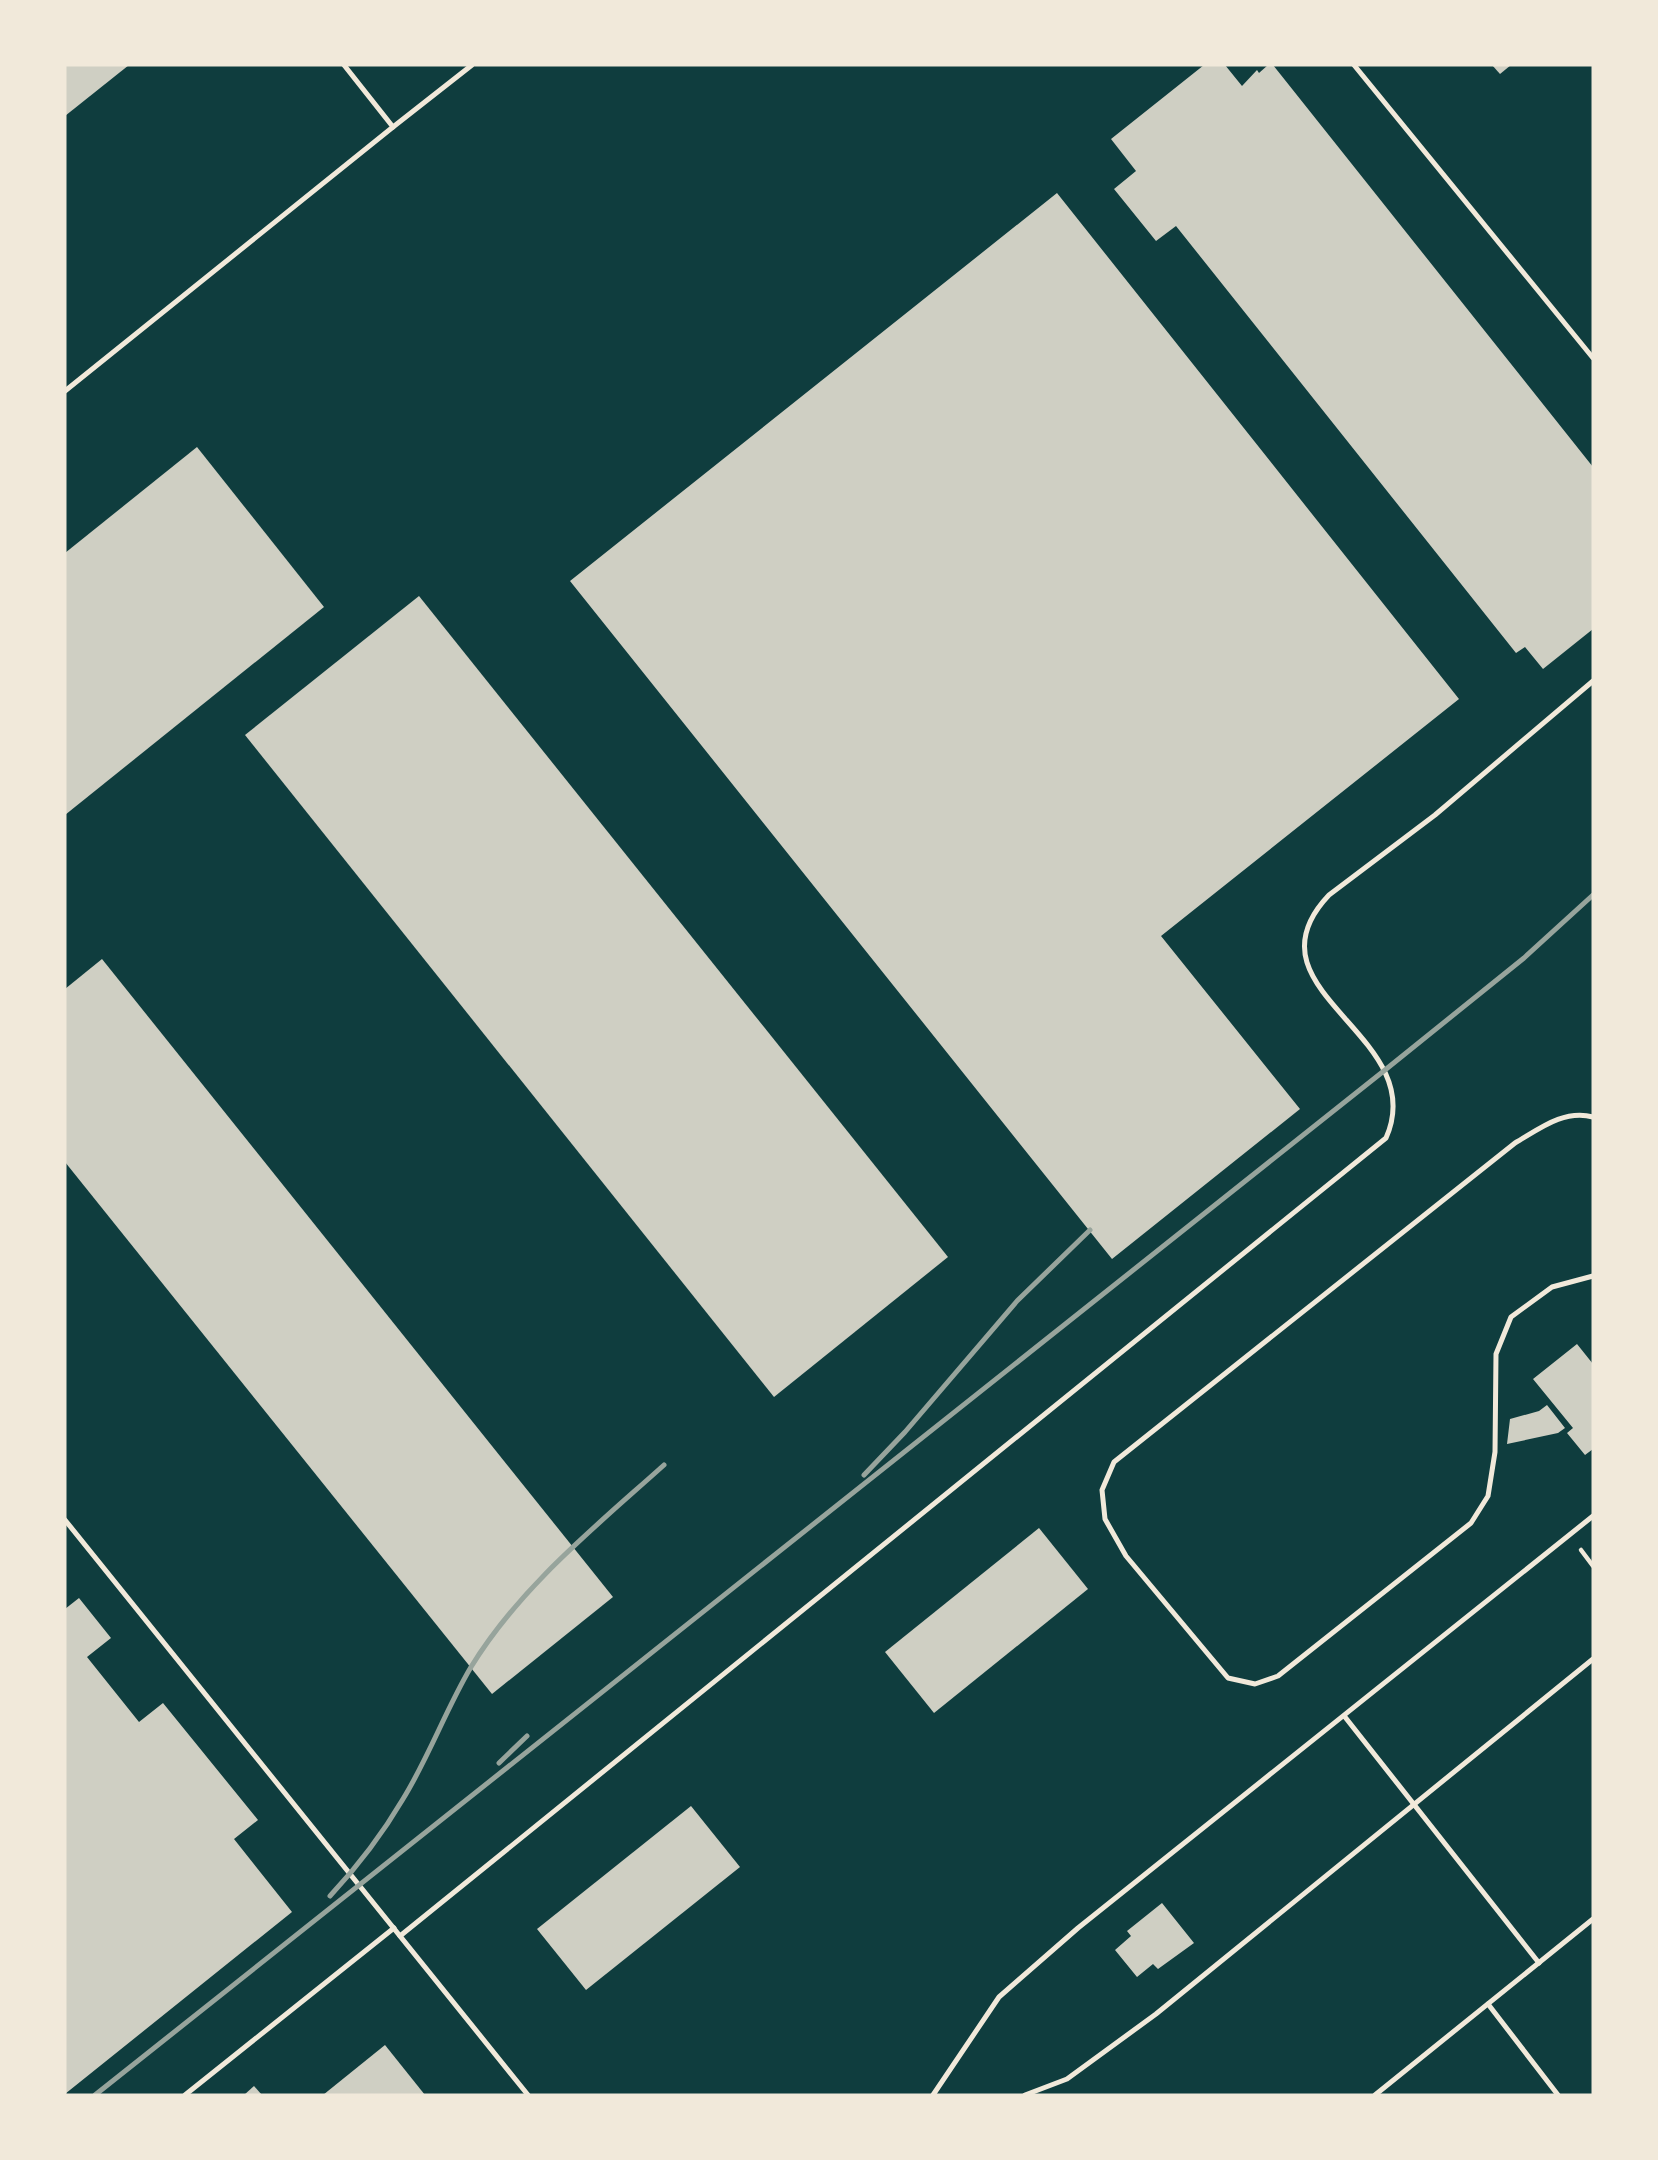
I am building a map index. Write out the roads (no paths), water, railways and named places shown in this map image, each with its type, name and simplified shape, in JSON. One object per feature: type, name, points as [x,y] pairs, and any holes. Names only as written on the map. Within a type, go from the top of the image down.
[{"type":"lane","points":[[344,65],[393,127]]},
{"type":"lane","points":[[65,391],[472,65]]},
{"type":"lane","points":[[1354,65],[1593,358]]},
{"type":"lane","points":[[400,1936],[1386,1138],[1393,1122],[1391,1086],[1379,1061],[1308,971],[1302,950],[1303,933],[1314,910],[1329,895],[1435,815],[1593,681]]},
{"type":"lane","points":[[1593,1117],[1582,1114],[1554,1120],[1515,1143],[1114,1462],[1102,1490],[1105,1519],[1126,1556],[1228,1678],[1255,1684],[1278,1676],[1471,1523],[1488,1496],[1495,1452],[1496,1353],[1511,1317],[1552,1287],[1593,1276]]},
{"type":"lane","points":[[933,2095],[999,1997],[1078,1928],[1593,1516]]},
{"type":"lane","points":[[65,1520],[528,2095]]},
{"type":"lane","points":[[1025,2095],[1067,2079],[1156,2014],[1593,1660]]},
{"type":"lane","points":[[1345,1717],[1539,1962]]},
{"type":"lane","points":[[1375,2095],[1593,1919]]},
{"type":"lane","points":[[185,2095],[394,1928]]},
{"type":"lane","points":[[1488,2004],[1558,2095]]},
{"type":"railway","points":[[95,2095],[1385,1070],[1524,958],[1593,895]]},
{"type":"railway","points":[[864,1475],[905,1432],[1017,1301],[1090,1230]]},
{"type":"railway","points":[[330,1896],[395,1812],[421,1767],[471,1667],[512,1610],[560,1559],[664,1465]]},
{"type":"railway","points":[[499,1763],[527,1736]]}]
